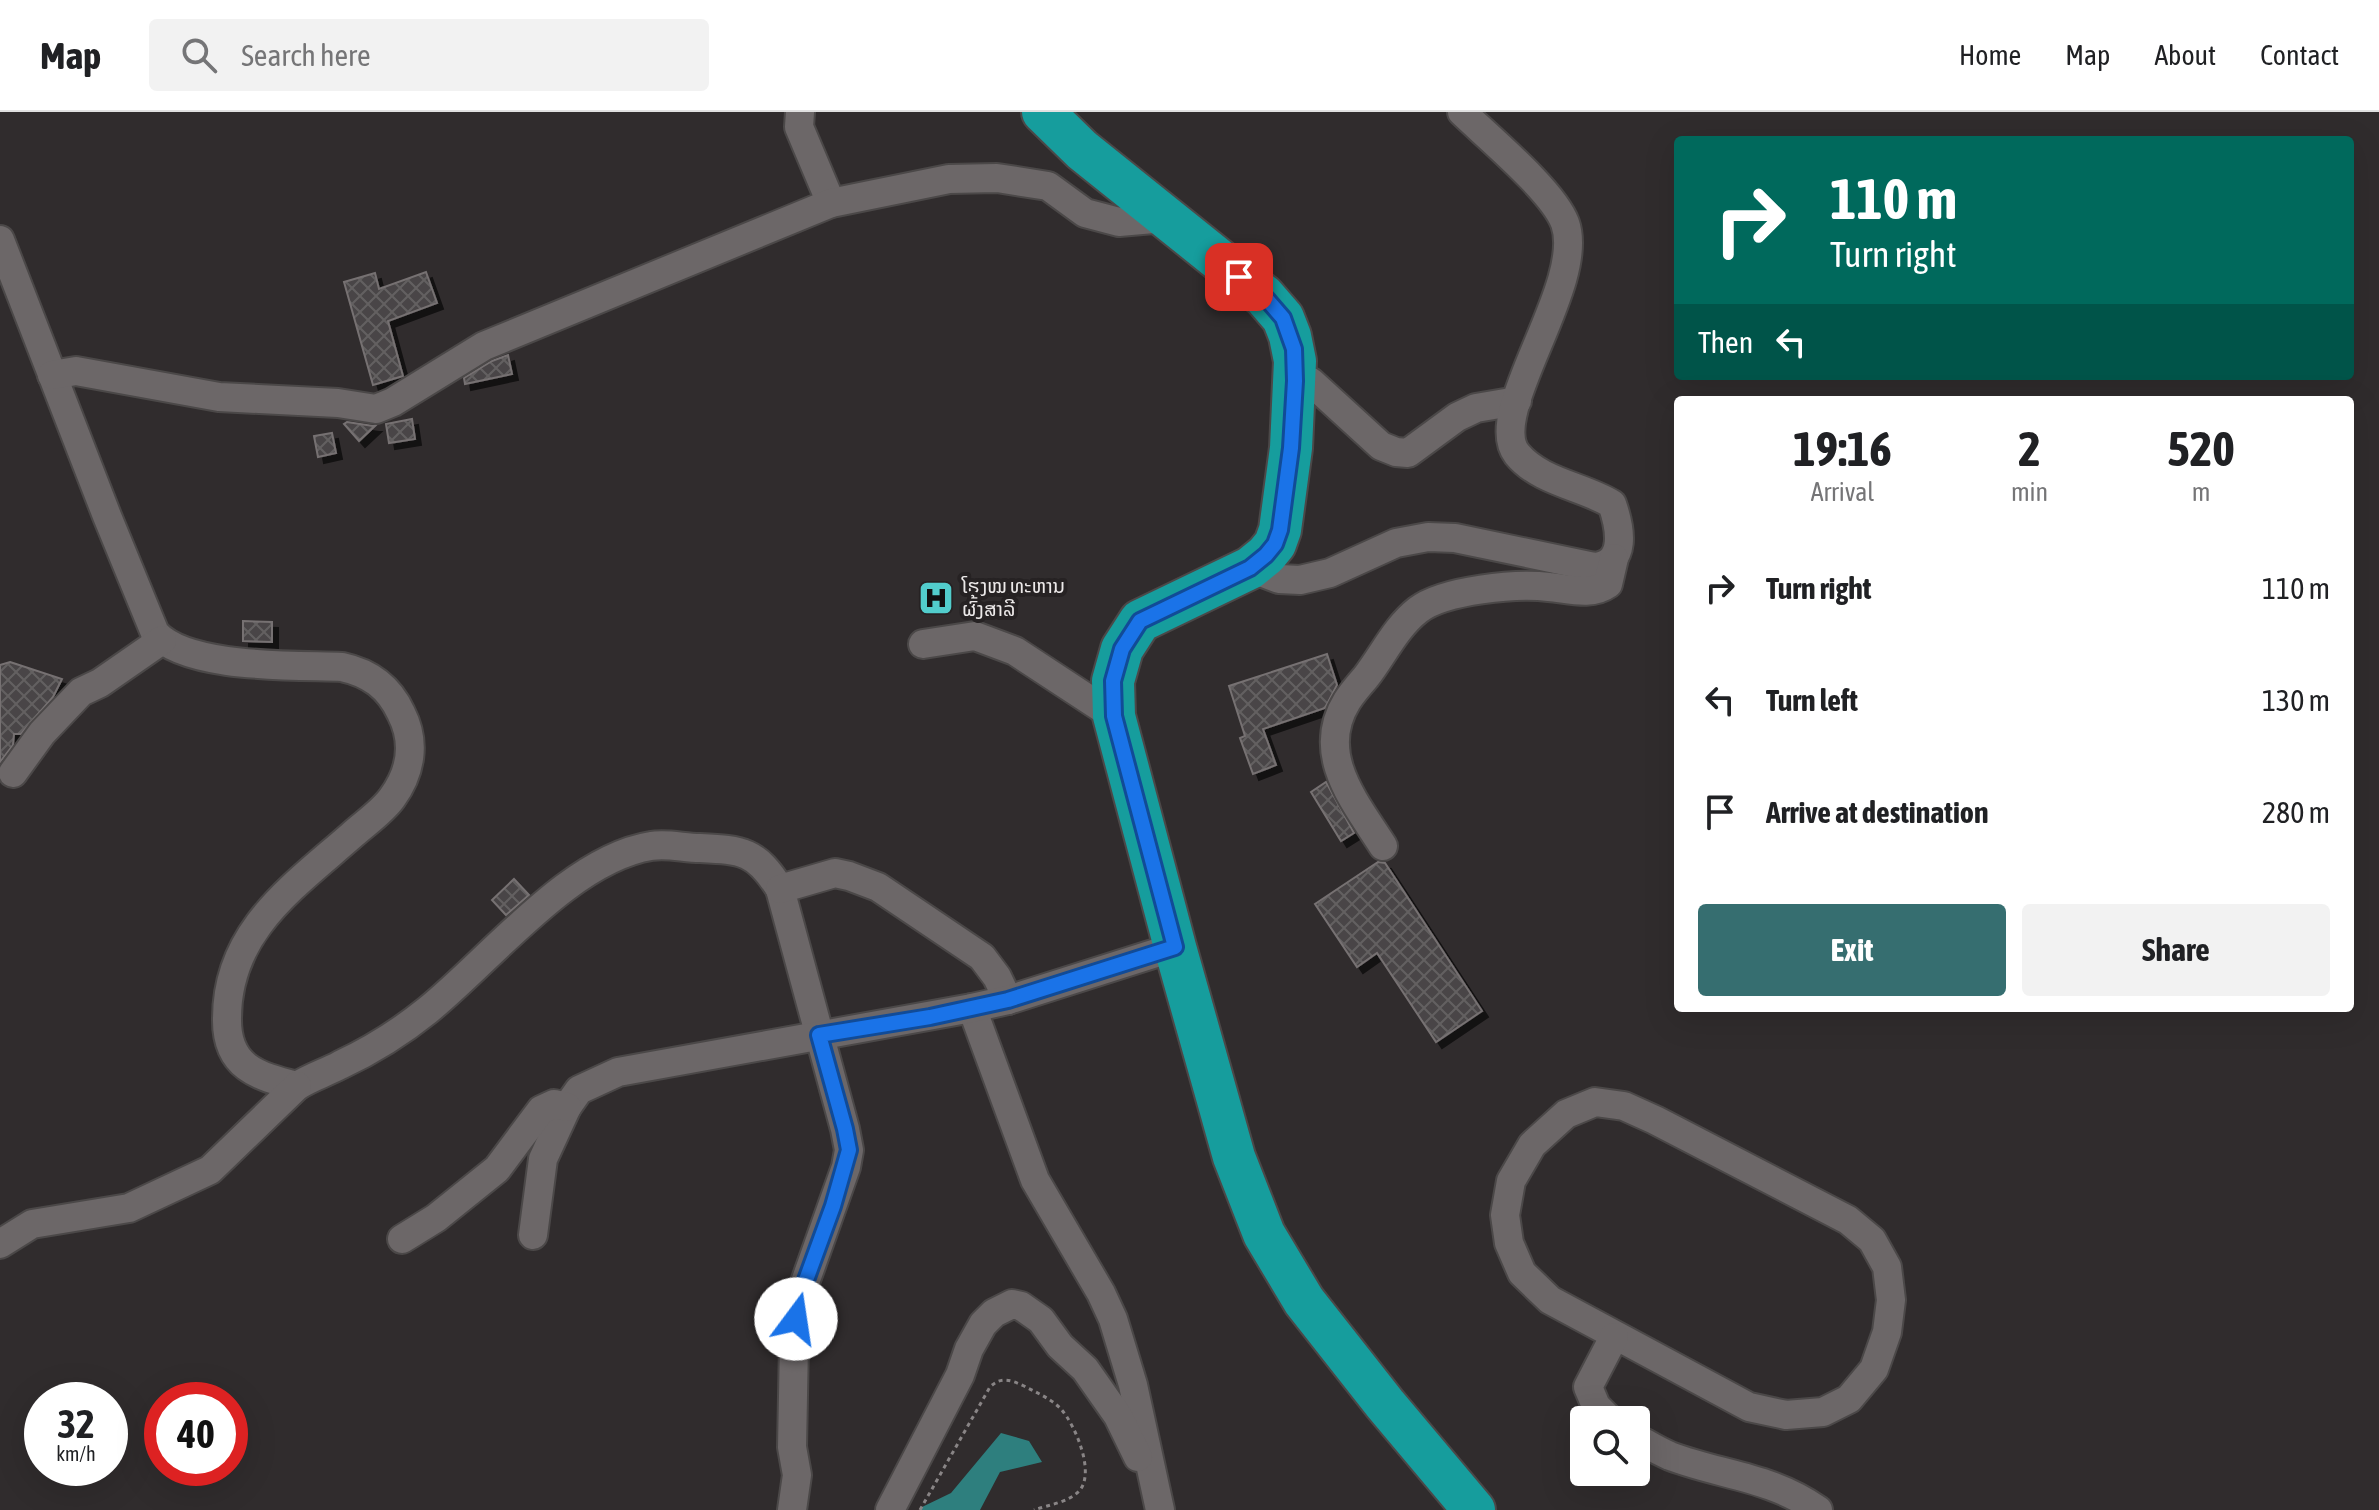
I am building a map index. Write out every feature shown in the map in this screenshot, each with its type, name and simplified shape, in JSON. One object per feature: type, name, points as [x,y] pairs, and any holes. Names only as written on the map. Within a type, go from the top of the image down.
[{"type":"highway","points":[[1043,112],[1082,150],[1275,307],[1290,336],[1295,381],[1288,482],[1275,544],[1250,568],[1140,621],[1122,649],[1113,681],[1114,716],[1234,1157],[1264,1234],[1304,1301],[1474,1510]]},
{"type":"street","points":[[800,112],[799,127],[831,203]]},
{"type":"street","points":[[1383,846],[1343,782],[1336,761],[1334,739],[1346,703],[1401,626],[1420,608],[1445,596],[1489,589],[1542,586],[1591,591],[1601,589],[1608,584],[1619,542],[1619,523],[1612,504],[1596,494],[1531,469],[1514,450],[1510,428],[1517,401],[1528,365],[1562,286],[1568,253],[1565,224],[1550,197],[1462,112]]},
{"type":"street","points":[[52,375],[76,371],[219,397],[338,403],[376,409],[393,402],[484,346],[831,203],[949,179],[997,178],[1048,186],[1085,213],[1119,222],[1165,218]]},
{"type":"street","points":[[0,240],[155,633],[180,650],[216,660],[342,667],[357,671],[382,684],[404,718],[411,752],[408,770],[391,800],[262,918],[235,966],[229,987],[227,1022],[229,1037],[241,1063],[262,1077],[297,1086]]},
{"type":"street","points":[[1295,381],[1311,382],[1381,446],[1396,452],[1408,453],[1457,417],[1476,408],[1517,401]]},
{"type":"street","points":[[1250,568],[1279,579],[1300,580],[1330,573],[1396,543],[1428,537],[1455,538],[1594,567],[1605,566],[1614,558]]},
{"type":"street","points":[[923,644],[975,636],[1015,651],[1114,716]]},
{"type":"street","points":[[13,773],[42,733],[81,692],[100,683],[162,640]]},
{"type":"street","points":[[0,1244],[32,1224],[129,1208],[210,1170],[297,1086],[362,1053],[427,1011],[548,902],[591,868],[651,846],[741,852],[758,860],[780,889],[849,1150],[833,1206],[802,1291],[796,1319],[792,1447],[797,1475],[792,1510]]},
{"type":"street","points":[[780,889],[835,873],[878,887],[982,957],[997,977],[1008,1000]]},
{"type":"street","points":[[533,1235],[543,1159],[567,1107],[579,1090],[618,1072],[1008,1000],[1175,947]]},
{"type":"street","points":[[972,1008],[1035,1180],[1101,1293],[1123,1348],[1158,1503]]},
{"type":"street","points":[[1595,1102],[1624,1106],[1655,1120],[1848,1220],[1872,1240],[1887,1267],[1891,1300],[1887,1332],[1874,1369],[1849,1399],[1823,1412],[1786,1415],[1749,1407],[1614,1337],[1550,1300],[1522,1273],[1509,1243],[1505,1215],[1511,1181],[1532,1145],[1566,1114],[1595,1102]]},
{"type":"street","points":[[402,1239],[436,1218],[497,1169],[541,1110],[554,1104],[567,1107]]},
{"type":"street","points":[[890,1510],[983,1324],[994,1313],[1012,1304],[1032,1312],[1041,1320],[1060,1346],[1085,1369],[1118,1416],[1158,1503]]},
{"type":"street","points":[[1596,1406],[1588,1387],[1614,1337]]},
{"type":"street","points":[[1085,1369],[1123,1348]]},
{"type":"street","points":[[1650,1446],[1669,1456],[1775,1485],[1818,1510]]},
{"type":"path","points":[[920,1510],[990,1387],[997,1380],[1009,1379],[1046,1397],[1063,1411],[1085,1457],[1085,1477],[1081,1489],[1069,1499],[1034,1510]]},
{"type":"water","points":[[1001,1433],[1029,1441],[1042,1462],[1000,1472],[980,1510],[920,1510],[951,1493]]},
{"type":"building","points":[[426,272],[437,303],[388,321],[403,376],[373,385],[344,282],[375,273],[379,289]]},
{"type":"building","points":[[508,355],[512,374],[465,384],[464,378]]},
{"type":"building","points":[[412,419],[415,439],[389,443],[386,424]]},
{"type":"building","points":[[344,424],[375,426],[359,441]]},
{"type":"building","points":[[332,433],[336,453],[318,457],[314,436]]},
{"type":"building","points":[[243,621],[272,622],[272,642],[243,641]]},
{"type":"building","points":[[1327,654],[1337,685],[1325,708],[1263,729],[1276,765],[1253,774],[1240,738],[1245,736],[1229,686]]},
{"type":"building","points":[[10,662],[62,679],[53,697],[21,734],[14,734],[13,745],[0,762],[0,665]]},
{"type":"building","points":[[1326,782],[1354,833],[1341,841],[1311,792]]},
{"type":"building","points":[[1378,862],[1385,863],[1482,1011],[1436,1042],[1377,953],[1357,967],[1315,904]]},
{"type":"building","points":[[514,879],[529,895],[506,915],[492,900]]},
{"type":"place","name":"ໂຮງໝ ທະຫານ ຜົ້ງສາລີ","points":[[936,598]]},
{"type":"route","points":[[796,1319],[802,1291],[833,1206],[849,1150],[819,1035],[930,1017],[1008,1000],[1175,947],[1114,716],[1113,681],[1122,649],[1140,621],[1250,568],[1275,544],[1280,530],[1291,448],[1294,349],[1283,318],[1275,307],[1239,277]]}]
